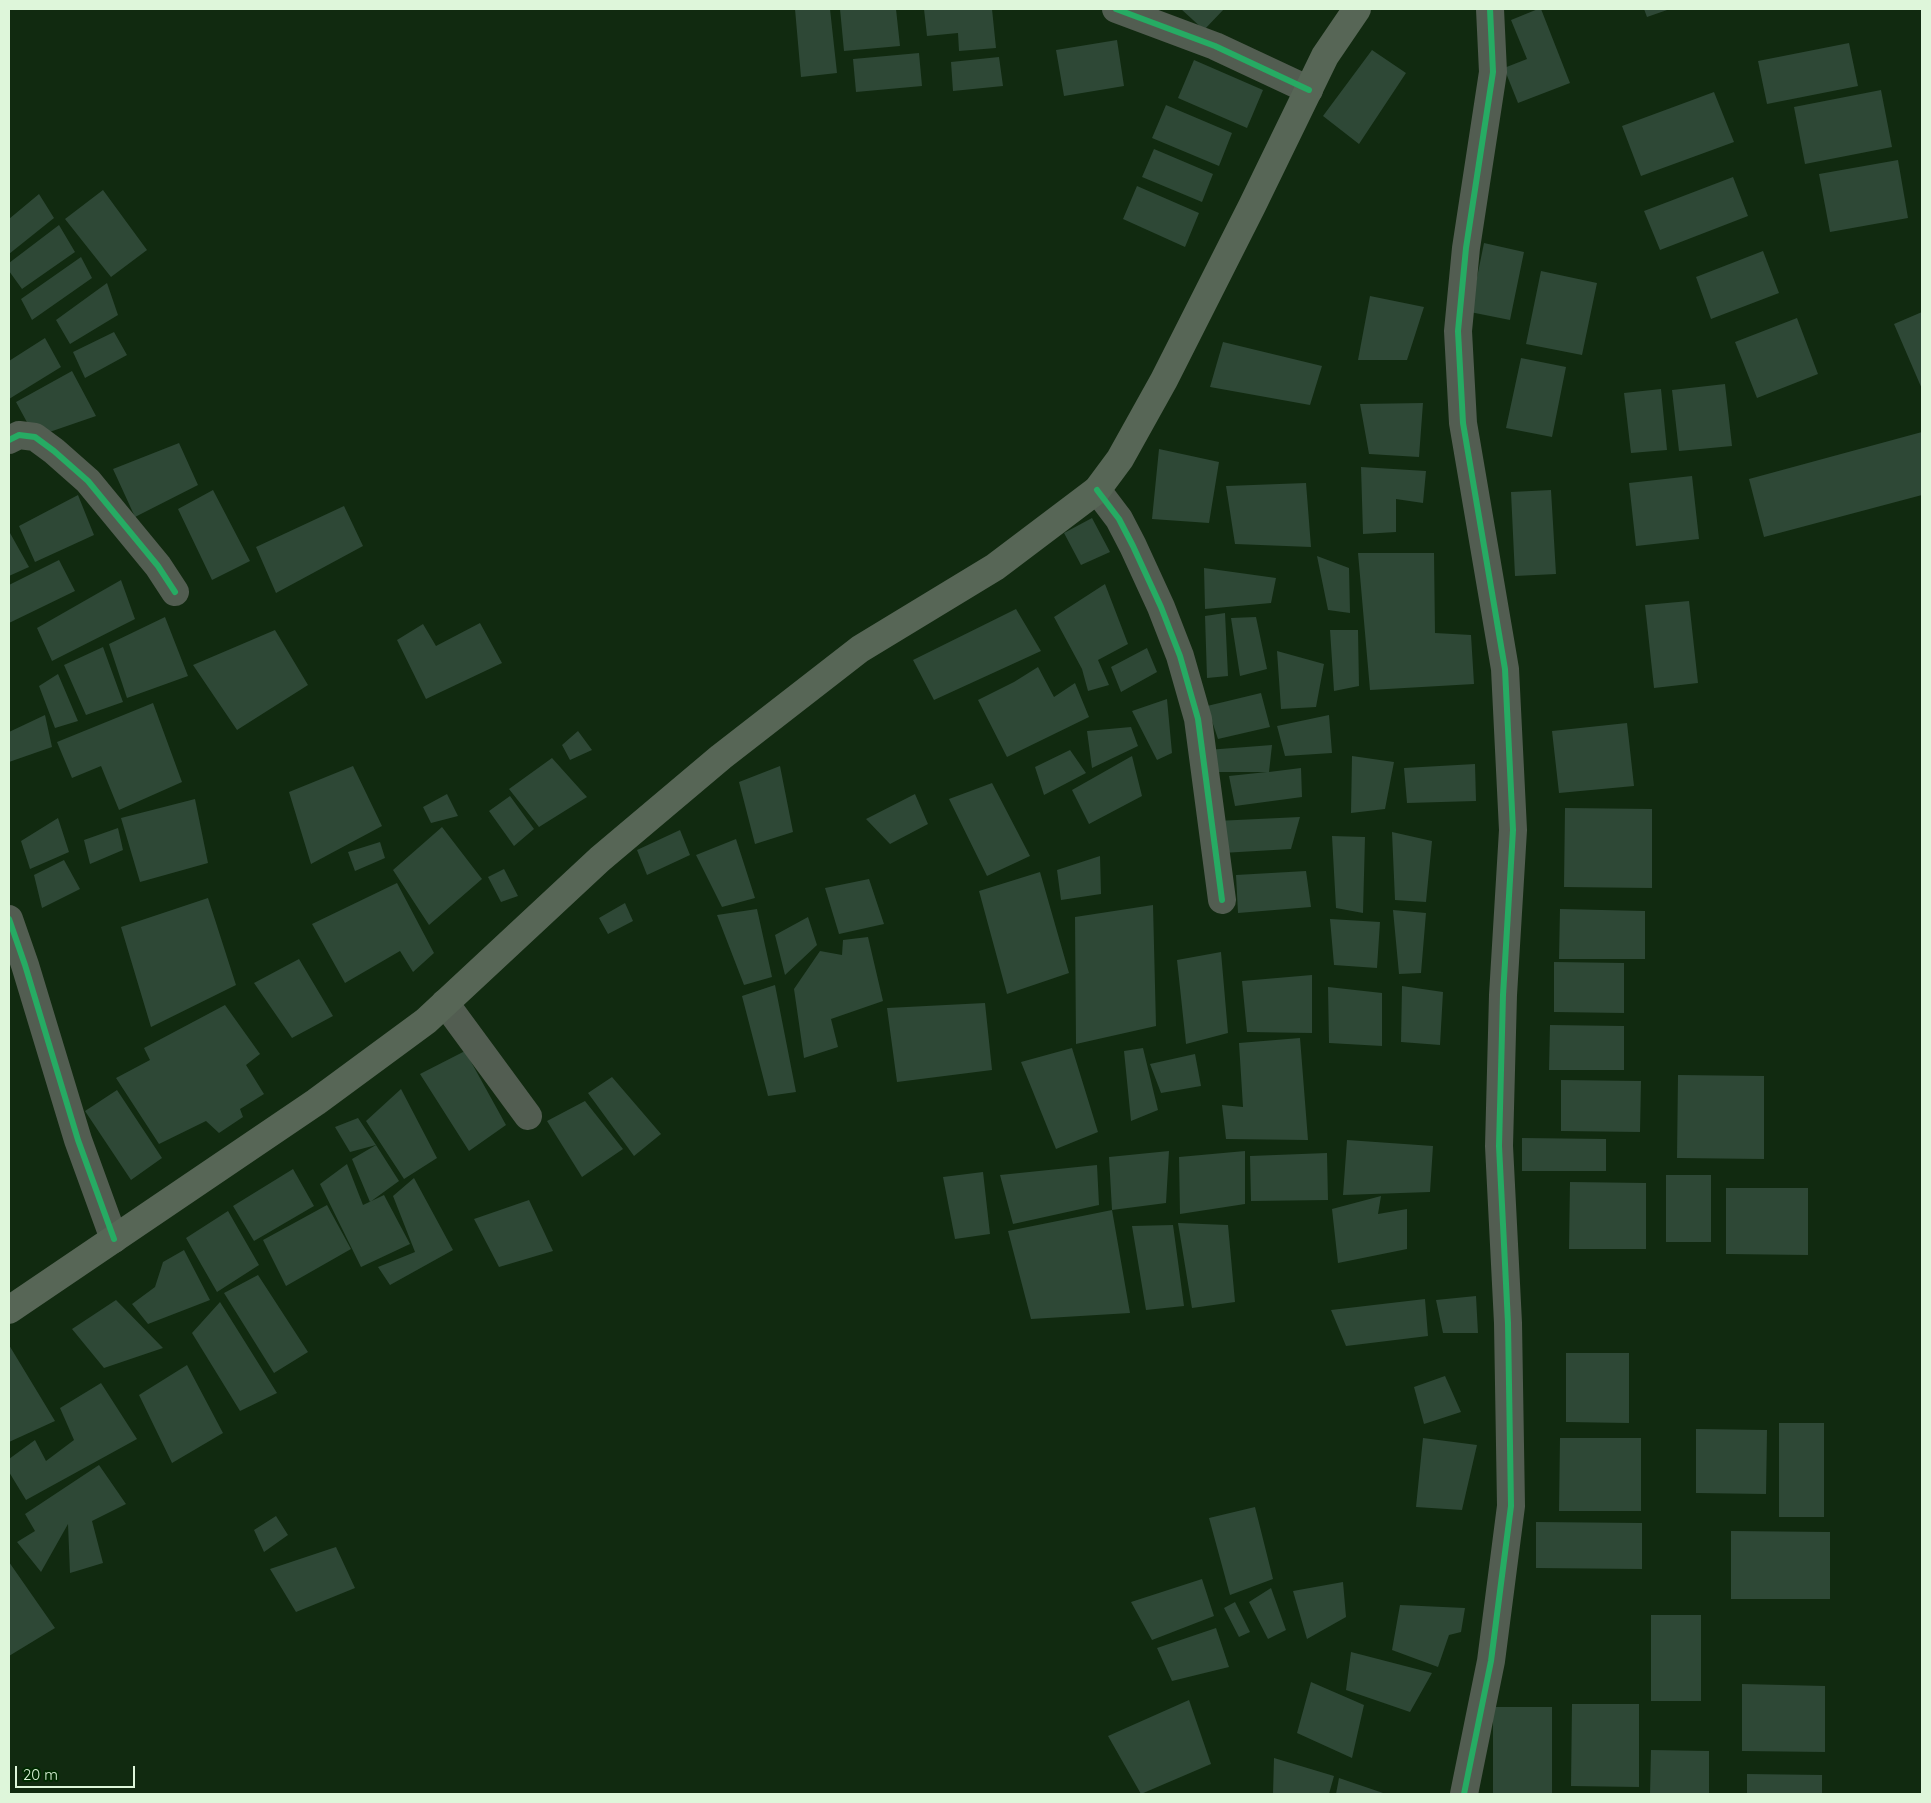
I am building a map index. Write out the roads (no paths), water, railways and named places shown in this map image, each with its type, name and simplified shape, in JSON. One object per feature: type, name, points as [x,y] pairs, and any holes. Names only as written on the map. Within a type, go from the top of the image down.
[{"type":"main road","points":[[9,1310],[316,1102],[426,1021],[600,859],[721,757],[860,649],[995,567],[1097,490],[1120,459],[1164,380],[1325,56],[1357,9]]},
{"type":"street","points":[[1116,9],[1215,46],[1309,90]]},
{"type":"street","points":[[1464,1794],[1491,1661],[1511,1506],[1508,1323],[1499,1146],[1503,995],[1513,830],[1505,669],[1463,423],[1458,331],[1466,248],[1493,72],[1490,9]]},
{"type":"street","points":[[9,440],[19,436],[34,437],[54,451],[88,481],[158,566],[175,592]]},
{"type":"street","points":[[1097,490],[1118,519],[1133,546],[1161,607],[1180,656],[1198,719],[1222,900]]},
{"type":"street","points":[[9,919],[25,965],[78,1140],[114,1239]]},
{"type":"street","points":[[445,1003],[528,1116]]}]
